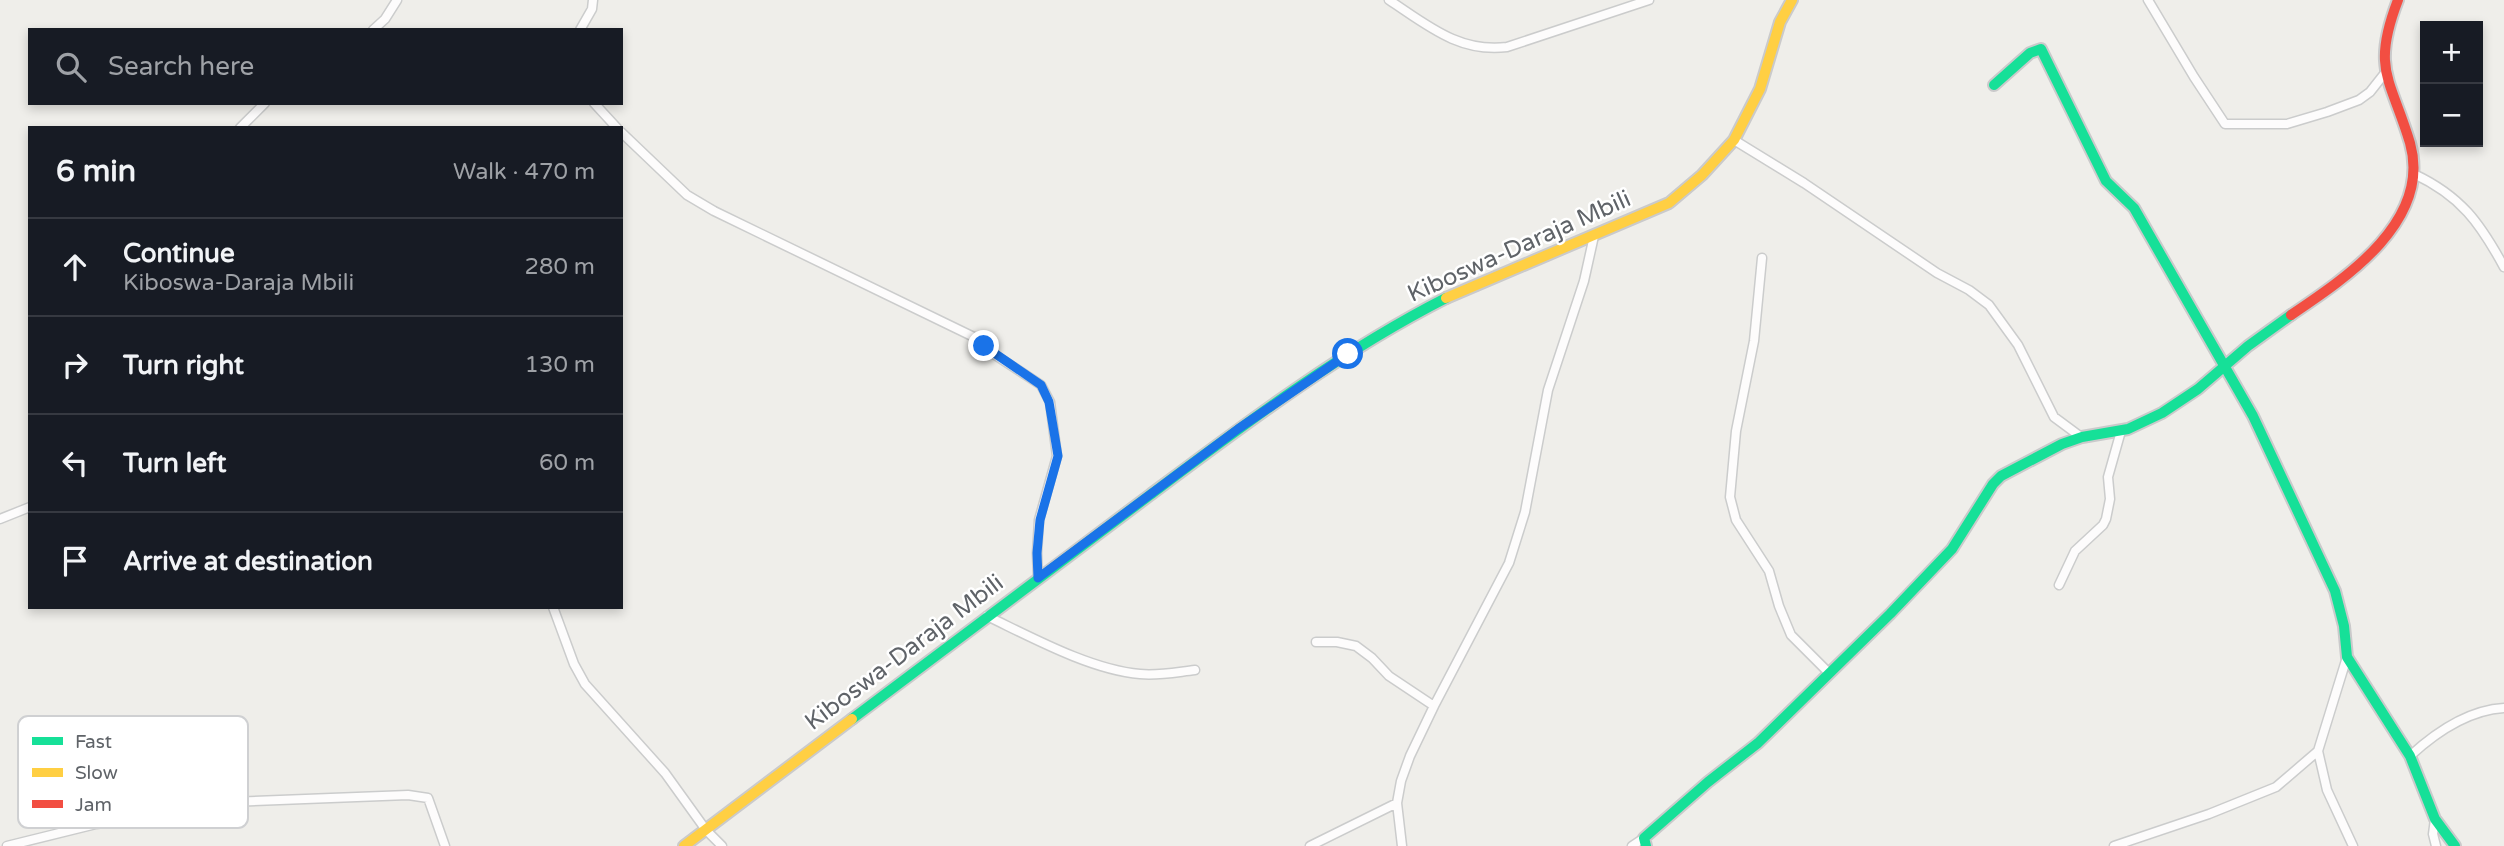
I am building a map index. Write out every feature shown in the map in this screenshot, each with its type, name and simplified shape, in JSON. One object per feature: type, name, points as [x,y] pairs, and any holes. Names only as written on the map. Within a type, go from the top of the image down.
[{"type":"street","points":[[375,28],[385,19],[397,0]]},
{"type":"street","points":[[581,28],[592,9],[593,0]]},
{"type":"street","points":[[1389,0],[1458,42],[1477,48],[1492,48],[1507,47],[1649,0]]},
{"type":"street","name":"Kiboswa-Daraja Mbili","points":[[684,846],[986,616],[1238,429],[1359,347],[1405,319],[1460,291],[1669,203],[1702,175],[1734,141],[1760,89],[1780,22],[1792,0]]},
{"type":"street","points":[[2148,0],[2225,124],[2287,124],[2328,112],[2359,100],[2370,92],[2385,73]]},
{"type":"street","points":[[1632,846],[1645,842],[1708,782],[1758,743],[1890,614],[1952,549],[1993,484],[2001,476],[2081,437],[2121,431],[2172,406],[2206,383],[2254,341],[2316,300],[2358,264],[2399,217],[2413,186],[2414,174],[2406,132],[2385,73],[2384,52],[2389,24],[2398,0]]},
{"type":"street","points":[[1994,85],[2030,53],[2041,49],[2106,181],[2134,208],[2253,416],[2335,591],[2344,626],[2347,657],[2318,751],[2327,790],[2353,846]]},
{"type":"street","points":[[242,126],[263,105]]},
{"type":"street","points":[[596,105],[615,126]]},
{"type":"street","points":[[623,134],[696,201],[978,339],[992,353],[1041,385],[1049,402],[1058,452],[1040,520],[1037,545],[1038,578]]},
{"type":"street","points":[[1734,141],[1804,183],[1989,305],[2018,345],[2054,417],[2081,437]]},
{"type":"street","points":[[2414,174],[2432,183],[2463,206],[2487,236],[2504,267]]},
{"type":"street","points":[[1402,846],[1397,803],[1401,781],[1434,706],[1491,600],[1517,541],[1548,390],[1584,281],[1594,236]]},
{"type":"street","points":[[1762,258],[1754,341],[1736,431],[1730,497],[1736,520],[1769,571],[1791,635],[1829,673]]},
{"type":"street","points":[[2059,585],[2075,551],[2106,519],[2110,499],[2108,477],[2121,431]]},
{"type":"street","points":[[0,519],[28,508]]},
{"type":"street","points":[[554,609],[574,664],[585,684],[665,773],[706,830],[722,846]]},
{"type":"street","points":[[986,616],[1053,648],[1104,666],[1140,674],[1195,670]]},
{"type":"street","points":[[1316,642],[1356,646],[1389,676],[1434,706]]},
{"type":"street","points":[[2347,657],[2410,756],[2435,819],[2455,846]]},
{"type":"street","points":[[2410,756],[2425,742],[2451,725],[2487,710],[2504,708]]},
{"type":"street","points":[[2114,846],[2266,792],[2276,787],[2318,751]]},
{"type":"street","points":[[248,801],[408,795],[428,798],[445,846]]},
{"type":"street","points":[[1310,846],[1397,803]]},
{"type":"street","points":[[2435,819],[2433,834],[2437,846]]},
{"type":"street","points":[[7,846],[80,828]]},
{"type":"traffic: fast","points":[[1994,85],[2030,53],[2041,49],[2106,181],[2134,208],[2253,416],[2335,591],[2344,626],[2347,657],[2410,756],[2435,819],[2455,846]]},
{"type":"traffic: fast","points":[[852,719],[1257,416],[1331,365],[1446,298]]},
{"type":"traffic: fast","points":[[1646,846],[1644,838],[1758,743],[1890,614],[1952,549],[1993,484],[2001,476],[2062,444],[2082,437],[2128,429],[2162,413],[2198,389],[2248,346],[2291,315]]},
{"type":"traffic: slow","points":[[1446,298],[1669,203],[1702,175],[1734,140],[1760,89],[1780,22],[1792,0]]},
{"type":"traffic: slow","points":[[684,846],[852,719]]},
{"type":"traffic: jam","points":[[2291,315],[2359,265],[2397,222],[2408,198],[2413,171],[2410,143],[2391,88],[2385,59],[2390,24],[2398,0]]},
{"type":"route","points":[[984,346],[1031,376],[1041,385],[1049,402],[1058,456],[1037,537],[1038,578],[1238,429],[1348,354]]}]
